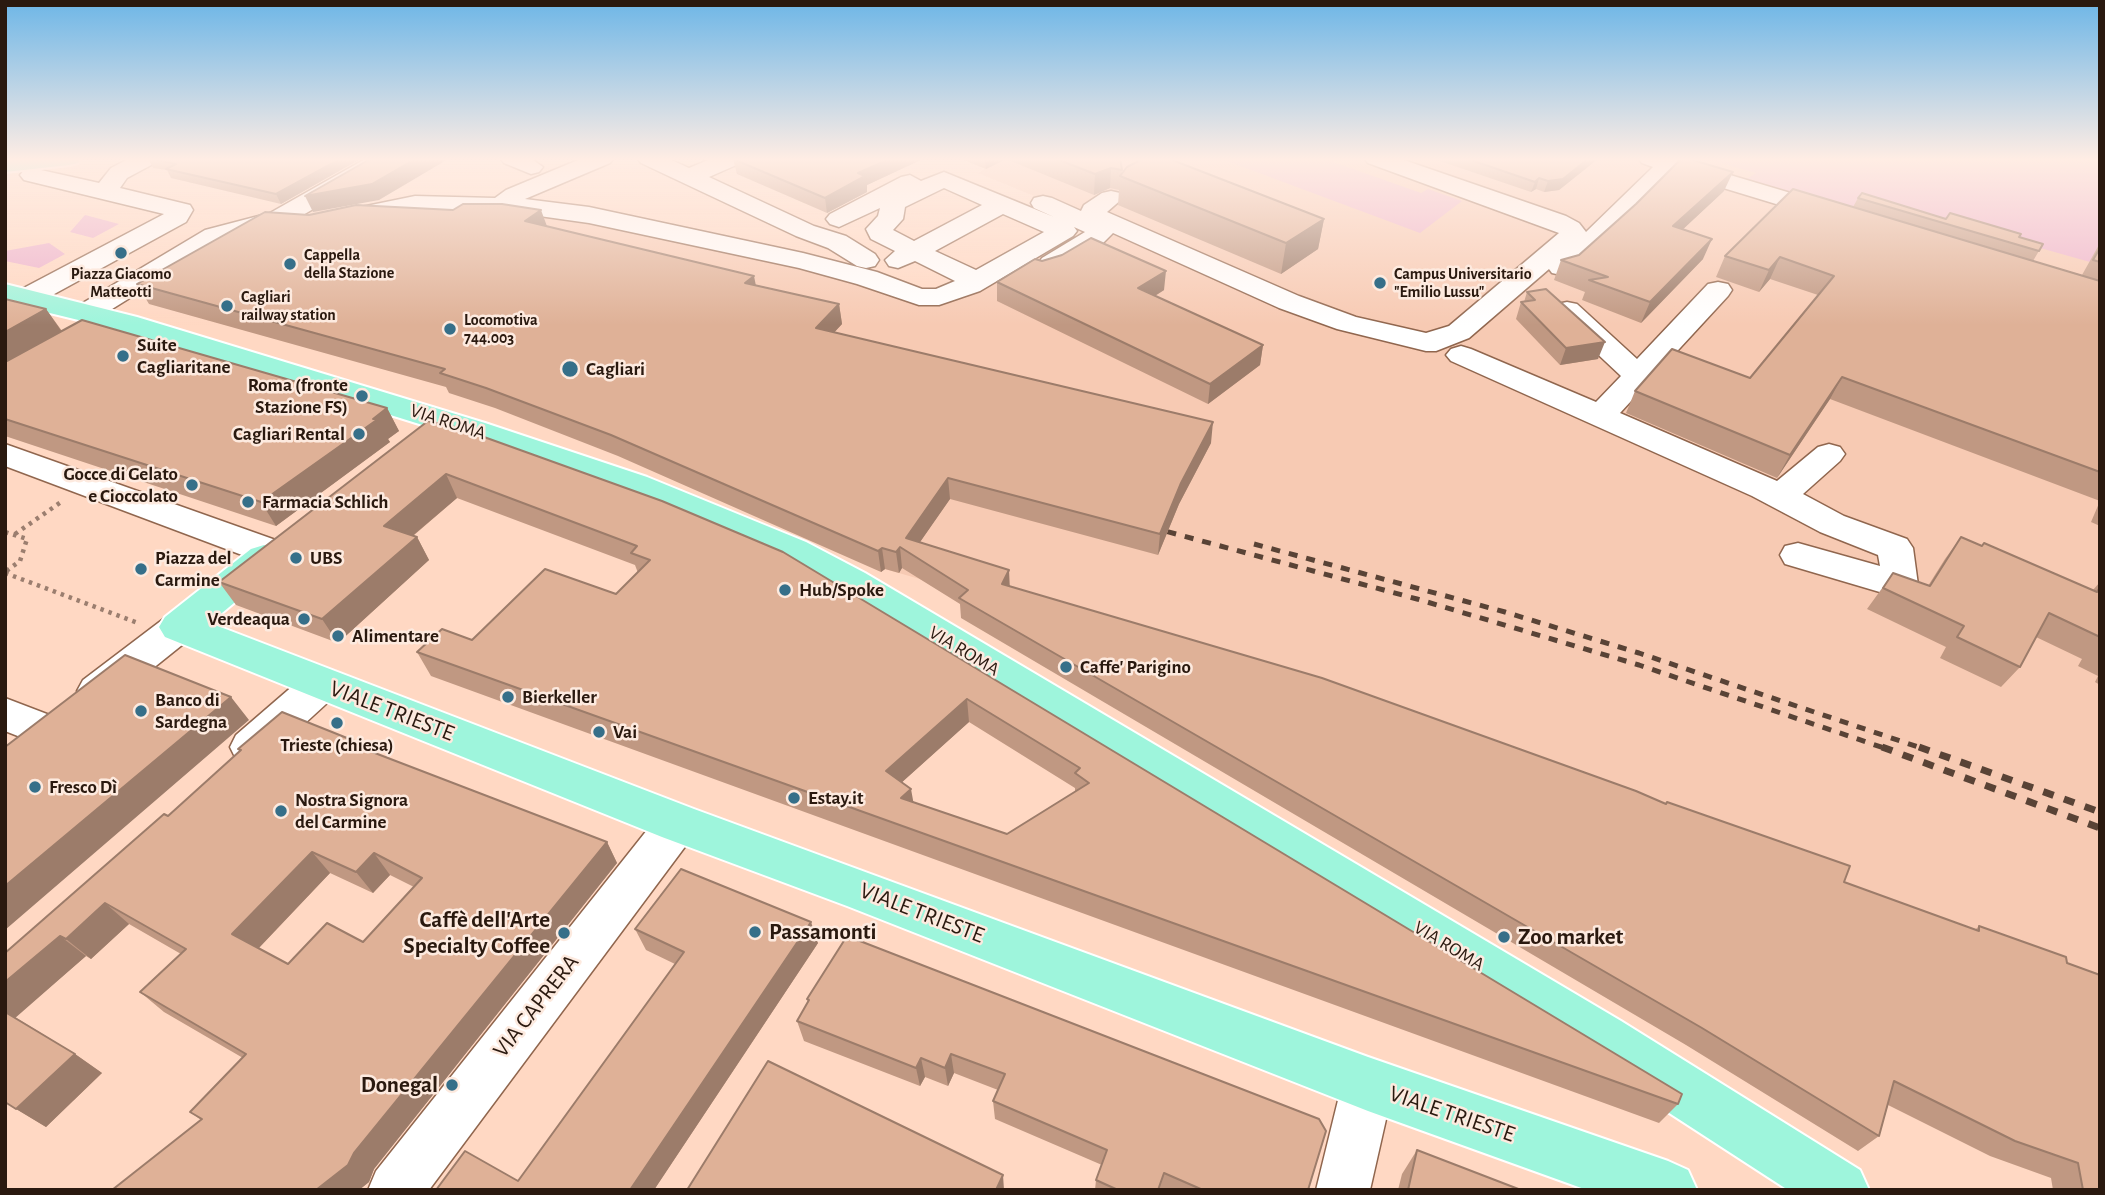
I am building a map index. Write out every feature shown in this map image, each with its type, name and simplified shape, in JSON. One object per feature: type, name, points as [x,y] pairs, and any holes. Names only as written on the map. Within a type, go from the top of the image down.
[{"type":"main road","name":"VIA ROMA","points":[[60,310],[444,421],[647,489],[793,551],[852,583],[1634,1059],[1840,1190]]},
{"type":"main road","points":[[409,446],[444,421]]},
{"type":"main road","points":[[164,627],[282,543]]},
{"type":"main road","name":"VIALE TRIESTE","points":[[164,627],[323,683],[678,823],[864,891],[1368,1084],[1668,1190]]},
{"type":"street","points":[[60,310],[179,214]]},
{"type":"street","points":[[197,214],[210,218],[277,214]]},
{"type":"street","points":[[60,310],[287,214]]},
{"type":"street","points":[[290,214],[298,223],[318,223],[359,214]]},
{"type":"street","points":[[307,214],[342,214]]},
{"type":"street","points":[[421,214],[534,220],[954,317],[1074,252],[1102,230],[1066,214]]},
{"type":"street","points":[[582,214],[874,274],[984,214]]},
{"type":"street","points":[[766,214],[837,242],[874,274],[919,297],[939,297],[975,281],[1064,231],[1024,214]]},
{"type":"street","points":[[839,219],[849,214]]},
{"type":"street","points":[[891,214],[890,219],[879,229],[880,234],[975,281]]},
{"type":"street","points":[[1094,214],[1289,302],[1347,323],[1412,341],[1436,342],[1459,332],[1572,235],[1570,228],[1531,214]]},
{"type":"street","points":[[1512,214],[1555,232],[1527,275],[1454,358],[1600,416],[1780,496],[1832,524],[1895,548],[1900,585],[1798,555]]},
{"type":"street","points":[[1477,295],[1527,275],[1619,214]]},
{"type":"street","points":[[1831,214],[1852,219]]},
{"type":"street","points":[[60,310],[210,218]]},
{"type":"street","points":[[60,310],[210,218]]},
{"type":"street","points":[[1527,275],[1638,375]]},
{"type":"street","points":[[1600,416],[1718,290]]},
{"type":"street","points":[[5,454],[282,543]]},
{"type":"street","points":[[1780,496],[1829,454]]},
{"type":"street","points":[[11,758],[46,731],[164,627]]},
{"type":"street","points":[[223,772],[323,683]]},
{"type":"street","points":[[5,714],[46,731]]},
{"type":"street","name":"VIA CAPRERA","points":[[395,1190],[678,823]]},
{"type":"street","points":[[1343,1190],[1368,1084]]},
{"type":"lane","points":[[1579,321],[1660,352]]},
{"type":"path","points":[[14,535],[61,502]]},
{"type":"path","points":[[5,532],[27,538],[20,561],[5,572]]},
{"type":"path","points":[[5,572],[164,627]]},
{"type":"shaded area","points":[[309,214],[562,216],[815,272],[919,304],[955,293],[1093,234],[1102,224],[1077,214],[2100,214],[2100,982],[944,586],[885,569],[881,572],[869,504],[149,303]]},
{"type":"shaded area","points":[[1368,214],[1445,214],[1420,233]]},
{"type":"shaded area","points":[[1847,214],[2100,214],[2100,243],[2090,262],[1923,215]]},
{"type":"shaded area","points":[[85,215],[119,224],[93,238],[70,232]]},
{"type":"shaded area","points":[[49,243],[65,254],[39,268],[5,261],[5,251]]},
{"type":"building","points":[[262,214],[536,214],[525,221],[754,276],[745,283],[839,304],[816,328],[1213,422],[1181,483],[1160,534],[948,478],[906,538],[1009,570],[1002,584],[1322,678],[1666,804],[1667,802],[1850,866],[1844,882],[1979,931],[1979,926],[2066,957],[2067,963],[2100,975],[2100,1190],[2083,1190],[2078,1163],[2015,1141],[1894,1081],[1879,1136],[1702,1028],[959,598],[968,590],[900,547],[896,552],[882,548],[878,551],[611,435],[440,373],[445,369],[137,284]]},
{"type":"building","points":[[1214,214],[1311,214],[1324,219],[1286,243]]},
{"type":"building","points":[[1625,214],[1687,214],[1673,226],[1712,239],[1650,302],[1589,280],[1608,277],[1561,260],[1579,255]]},
{"type":"building","points":[[1768,214],[1876,214],[2100,281],[2100,472],[1842,377],[1790,455],[1635,391],[1672,349],[1750,378],[1834,276],[1780,257],[1769,270],[1725,256]]},
{"type":"building","points":[[1912,214],[1929,214],[1946,219],[1953,214],[2021,234],[2019,237],[2043,244],[2039,251]]},
{"type":"building","points":[[1091,238],[1166,271],[1138,288],[1263,345],[1210,384],[997,282],[1035,259],[1042,261],[1062,255]]},
{"type":"building","points":[[2100,248],[2100,262],[2093,260]]},
{"type":"building","points":[[1546,289],[1605,342],[1566,348],[1521,302],[1535,300],[1527,292]]},
{"type":"building","points":[[5,299],[46,309],[5,332]]},
{"type":"building","points":[[82,320],[387,408],[373,419],[378,419],[261,502],[5,419],[5,362]]},
{"type":"building","points":[[428,421],[459,428],[662,501],[783,552],[1682,1094],[1678,1104],[417,652],[442,629],[472,640],[545,569],[616,594],[650,560],[631,553],[637,546],[446,474],[384,526],[417,537],[322,619],[219,582]],"holes":[[[967,699],[1080,768],[1075,773],[1089,783],[1007,834],[901,798],[911,789],[886,771]]]},
{"type":"building","points":[[1961,537],[1982,546],[1984,543],[2097,592],[2100,587],[2100,637],[2049,613],[2020,667],[1957,637],[1964,626],[1883,588],[1893,573],[1930,586]]},
{"type":"building","points":[[125,655],[231,697],[5,886],[5,747]]},
{"type":"building","points":[[282,712],[357,742],[354,745],[607,842],[354,1153],[348,1165],[316,1190],[112,1190],[202,1119],[190,1112],[246,1054],[140,992],[186,949],[105,903],[66,939],[60,936],[5,982],[5,953],[164,814],[168,816],[241,750],[238,749]],"holes":[[[312,852],[356,872],[374,853],[422,878],[363,942],[327,923],[288,964],[232,934]]]},
{"type":"building","points":[[681,869],[811,922],[630,1190],[436,1190],[465,1151],[518,1181],[684,952],[635,929]]},
{"type":"building","points":[[847,936],[1319,1119],[1326,1131],[1308,1190],[1203,1190],[1164,1173],[1158,1190],[1118,1190],[1096,1180],[1107,1150],[993,1101],[1005,1074],[951,1054],[945,1068],[921,1058],[916,1068],[797,1021],[809,1000],[807,999]]},
{"type":"building","points":[[5,1012],[75,1054],[16,1109],[5,1102]]},
{"type":"building","points":[[768,1061],[1003,1175],[996,1190],[687,1190]]},
{"type":"building","points":[[1417,1150],[1521,1190],[1408,1190]]},
{"type":"railway","points":[[1150,527],[1417,599],[1639,665],[1887,749]]},
{"type":"railway","points":[[1254,544],[1505,612],[1639,653],[1924,749]]},
{"type":"railway","points":[[1882,747],[2100,828]]},
{"type":"railway","points":[[1919,747],[2100,812]]},
{"type":"place","name":"Piazza Giacomo Matteotti","points":[[121,253]]},
{"type":"place","name":"Cappella della Stazione","points":[[290,264]]},
{"type":"place","name":"Campus Universitario \"Emilio Lussu\"","points":[[1380,283]]},
{"type":"place","name":"Cagliari railway station","points":[[227,306]]},
{"type":"place","name":"Locomotiva 744.003","points":[[450,329]]},
{"type":"place","name":"Suite Cagliaritane","points":[[123,356]]},
{"type":"place","name":"Cagliari","points":[[570,369]]},
{"type":"place","name":"Roma (fronte Stazione FS)","points":[[362,396]]},
{"type":"place","name":"Cagliari Rental","points":[[359,434]]},
{"type":"place","name":"Gocce di Gelato e Cioccolato","points":[[192,485]]},
{"type":"place","name":"Farmacia Schlich","points":[[248,502]]},
{"type":"place","name":"UBS","points":[[296,558]]},
{"type":"place","name":"Piazza del Carmine","points":[[141,569]]},
{"type":"place","name":"Hub/Spoke","points":[[785,590]]},
{"type":"place","name":"Verdeaqua","points":[[304,619]]},
{"type":"place","name":"Alimentare","points":[[338,636]]},
{"type":"place","name":"Caffe' Parigino","points":[[1066,667]]},
{"type":"place","name":"Bierkeller","points":[[508,697]]},
{"type":"place","name":"Banco di Sardegna","points":[[141,711]]},
{"type":"place","name":"Trieste (chiesa)","points":[[337,723]]},
{"type":"place","name":"Vai","points":[[599,732]]},
{"type":"place","name":"Fresco Dì","points":[[35,787]]},
{"type":"place","name":"Estay.it","points":[[794,798]]},
{"type":"place","name":"Nostra Signora del Carmine","points":[[281,811]]},
{"type":"place","name":"Passamonti","points":[[755,932]]},
{"type":"place","name":"Caffè dell'Arte Specialty Coffee","points":[[564,933]]},
{"type":"place","name":"Zoo market","points":[[1504,937]]},
{"type":"place","name":"Donegal","points":[[452,1085]]}]
